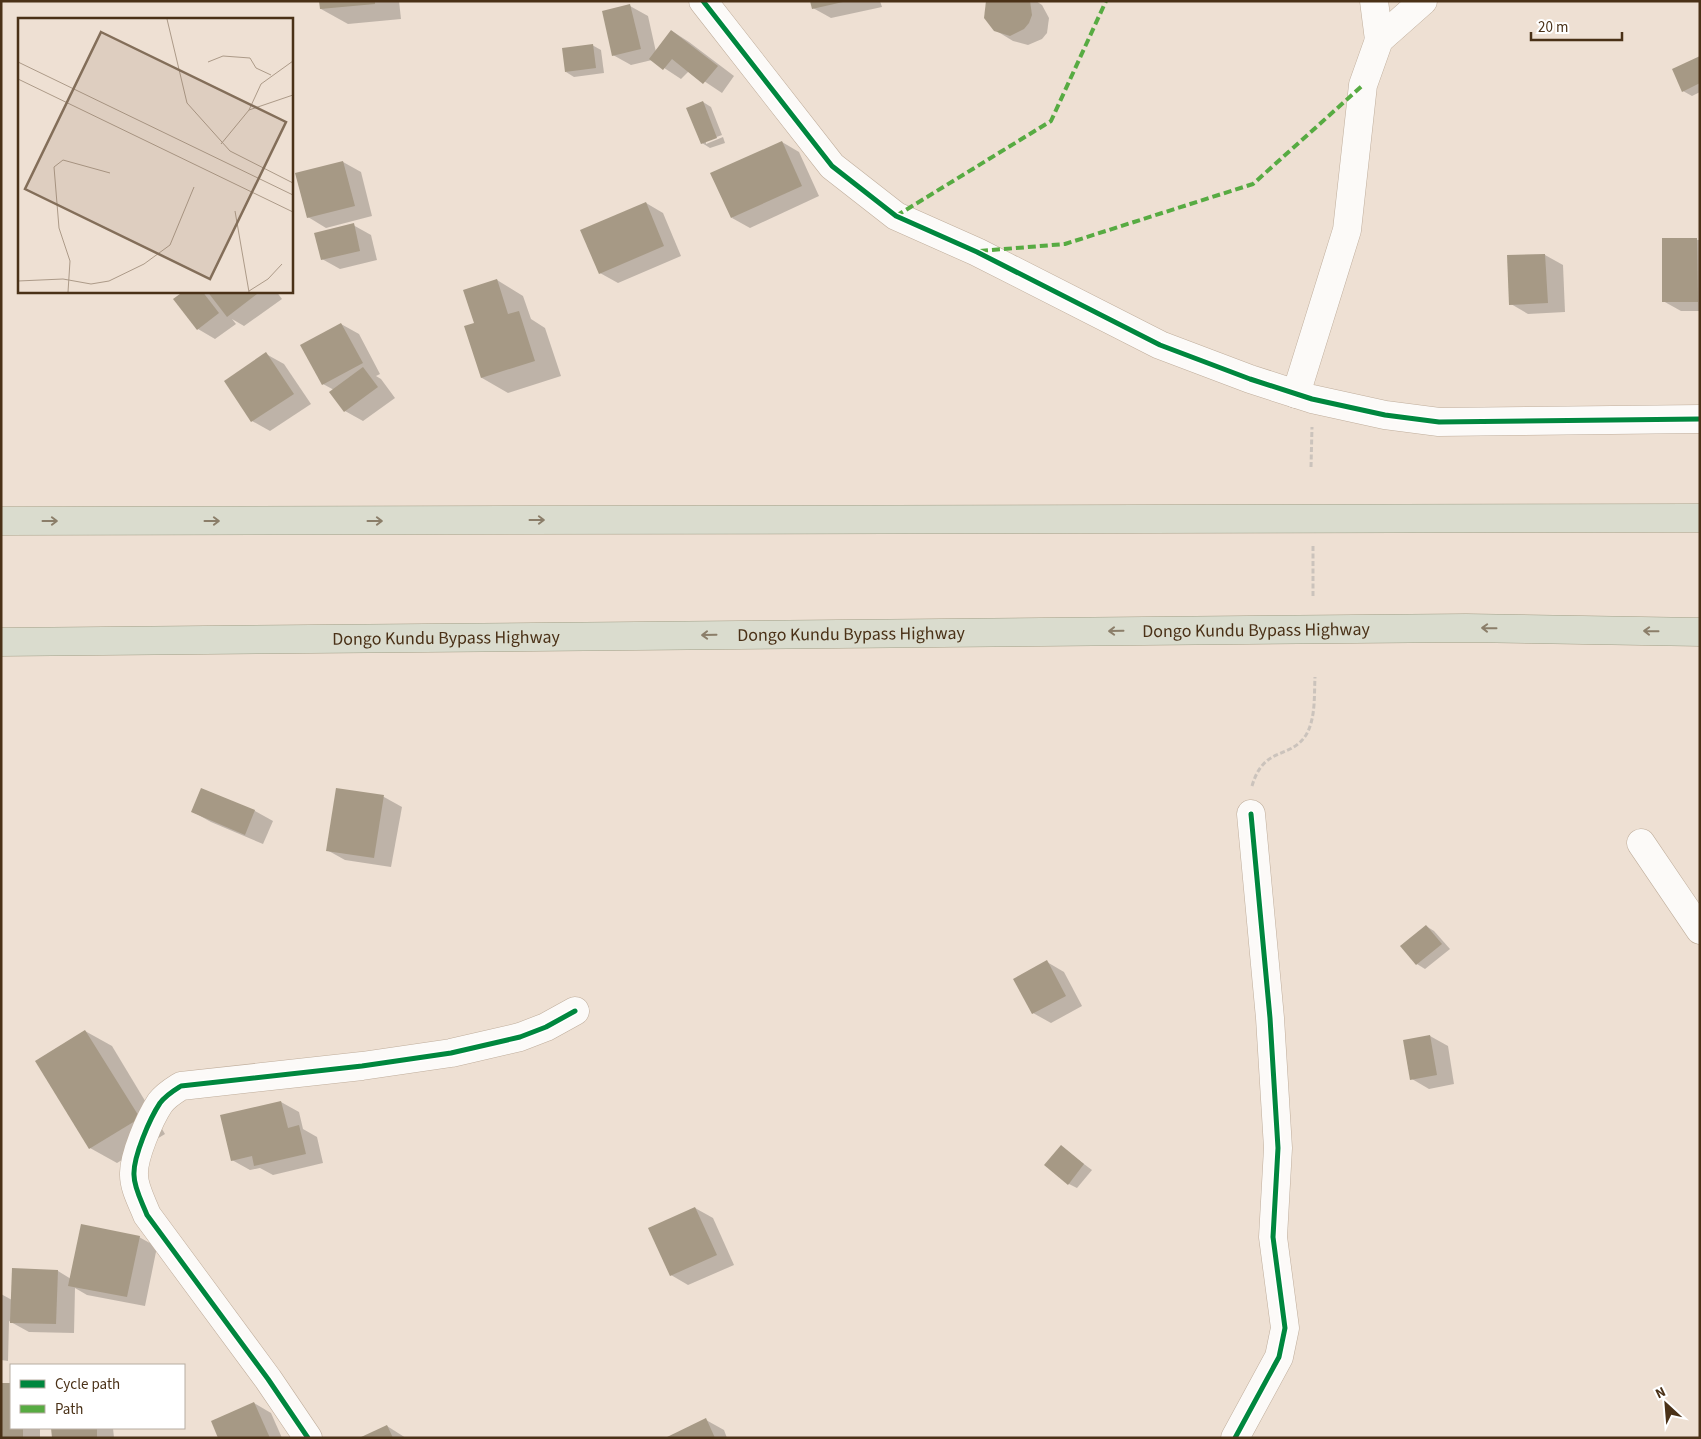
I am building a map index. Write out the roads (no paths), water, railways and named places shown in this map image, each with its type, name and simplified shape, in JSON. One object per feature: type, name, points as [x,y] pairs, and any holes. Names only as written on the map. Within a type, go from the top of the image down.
[{"type":"highway","points":[[1,522],[1700,518]]},
{"type":"highway","name":"Dongo Kundu Bypass Highway","points":[[1,642],[1466,628],[1700,632]]},
{"type":"street","points":[[703,1],[832,166],[896,216],[977,252],[1160,345],[1304,397],[1385,415],[1438,422],[1700,419]]},
{"type":"street","points":[[1304,397],[1347,230],[1362,86],[1379,40],[1374,1]]},
{"type":"street","points":[[1379,40],[1423,1]]},
{"type":"street","points":[[1235,1438],[1279,1356],[1285,1328],[1273,1237],[1278,1148],[1270,1018],[1251,814]]},
{"type":"street","points":[[1641,844],[1700,930]]},
{"type":"street","points":[[308,1438],[268,1379],[147,1215],[135,1184],[134,1173],[144,1138],[157,1109],[168,1094],[181,1086],[362,1066],[451,1053],[520,1038],[546,1027],[575,1011]]}]
